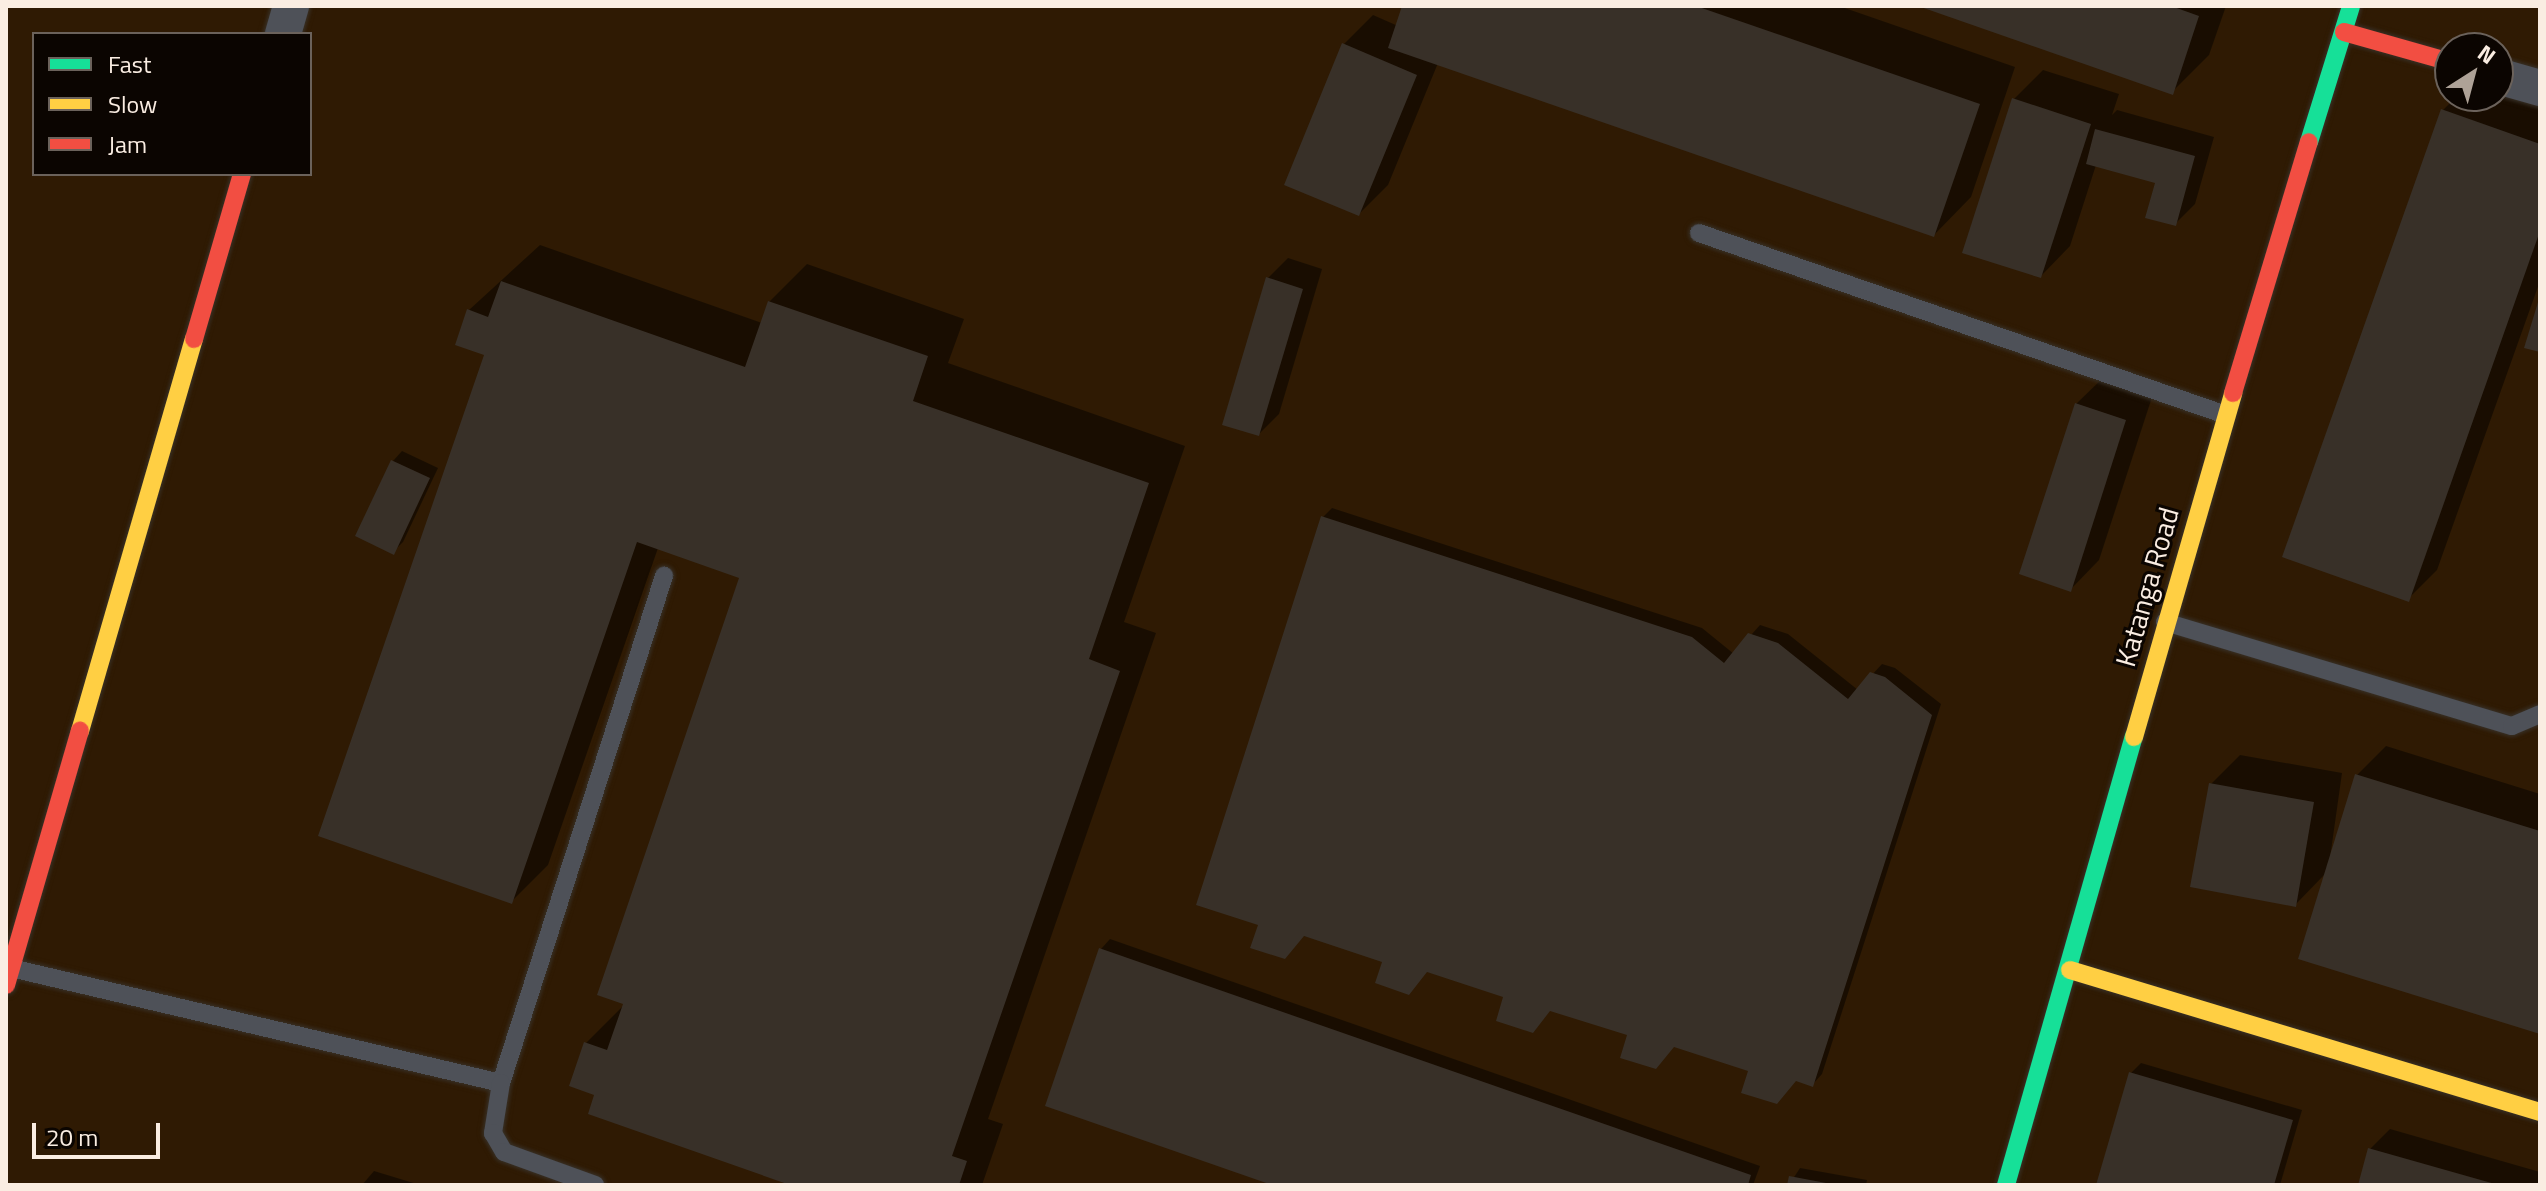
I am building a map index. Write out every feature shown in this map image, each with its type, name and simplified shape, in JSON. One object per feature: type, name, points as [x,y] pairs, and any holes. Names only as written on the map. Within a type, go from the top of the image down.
[{"type":"street","points":[[284,32],[291,6]]},
{"type":"street","name":"Katanga Road","points":[[2006,1185],[2070,970],[2165,622],[2351,6]]},
{"type":"street","points":[[2344,32],[2434,57]]},
{"type":"street","points":[[2514,81],[2540,88]]},
{"type":"street","points":[[8,976],[241,176]]},
{"type":"street","points":[[2070,970],[2540,1112]]},
{"type":"lane","points":[[1699,233],[2226,415]]},
{"type":"lane","points":[[595,1185],[504,1152],[493,1133],[501,1083],[664,576]]},
{"type":"lane","points":[[2165,622],[2512,726],[2540,714]]},
{"type":"lane","points":[[8,976],[501,1083]]},
{"type":"shaded area","points":[[6,6],[2540,6],[2540,1185],[6,1185]]},
{"type":"building","points":[[1402,6],[1696,6],[1980,104],[1934,237],[1388,48]]},
{"type":"building","points":[[1918,6],[2171,6],[2199,16],[2173,95]]},
{"type":"building","points":[[1342,43],[1417,75],[1359,216],[1284,185]]},
{"type":"building","points":[[2012,98],[2091,124],[2041,278],[1962,253]]},
{"type":"building","points":[[2440,112],[2449,112],[2540,144],[2540,231],[2409,602],[2282,557]]},
{"type":"building","points":[[2095,129],[2195,156],[2176,226],[2145,218],[2155,183],[2086,164]]},
{"type":"building","points":[[1266,277],[1303,289],[1259,436],[1222,425]]},
{"type":"building","points":[[501,281],[745,367],[768,301],[928,356],[913,401],[1149,483],[1089,659],[1120,671],[952,1156],[967,1161],[959,1185],[790,1185],[588,1114],[594,1095],[569,1086],[584,1042],[607,1050],[623,1004],[597,995],[739,578],[637,542],[512,904],[318,836],[484,355],[455,345],[467,309],[488,317]]},
{"type":"building","points":[[2540,299],[2540,352],[2524,348]]},
{"type":"building","points":[[2075,403],[2126,420],[2071,592],[2019,574]]},
{"type":"building","points":[[391,460],[430,478],[394,555],[355,536]]},
{"type":"building","points":[[1321,516],[1692,637],[1724,663],[1748,633],[1778,643],[1848,699],[1870,672],[1885,677],[1932,715],[1813,1087],[1796,1081],[1777,1104],[1741,1093],[1748,1071],[1674,1047],[1656,1069],[1620,1058],[1627,1035],[1550,1011],[1533,1033],[1496,1021],[1503,997],[1427,972],[1409,995],[1375,983],[1382,962],[1304,936],[1285,959],[1250,948],[1258,925],[1196,905]]},
{"type":"building","points":[[2355,774],[2540,831],[2540,1034],[2298,959]]},
{"type":"building","points":[[2209,783],[2314,802],[2296,907],[2190,887]]},
{"type":"building","points":[[1099,948],[1751,1175],[1748,1185],[1272,1185],[1045,1106]]},
{"type":"building","points":[[2129,1072],[2293,1120],[2274,1185],[2096,1185]]},
{"type":"building","points":[[2368,1148],[2495,1184],[2495,1185],[2358,1185]]},
{"type":"building","points":[[1789,1176],[1826,1183],[1826,1185],[1787,1185]]},
{"type":"traffic: fast","points":[[2309,142],[2351,6]]},
{"type":"traffic: fast","points":[[2006,1185],[2134,737]]},
{"type":"traffic: slow","points":[[80,731],[194,339]]},
{"type":"traffic: slow","points":[[2134,737],[2233,393]]},
{"type":"traffic: slow","points":[[2070,970],[2540,1112]]},
{"type":"traffic: jam","points":[[2344,32],[2434,57]]},
{"type":"traffic: jam","points":[[2233,393],[2309,142]]},
{"type":"traffic: jam","points":[[194,339],[241,176]]},
{"type":"traffic: jam","points":[[6,985],[80,731]]}]
